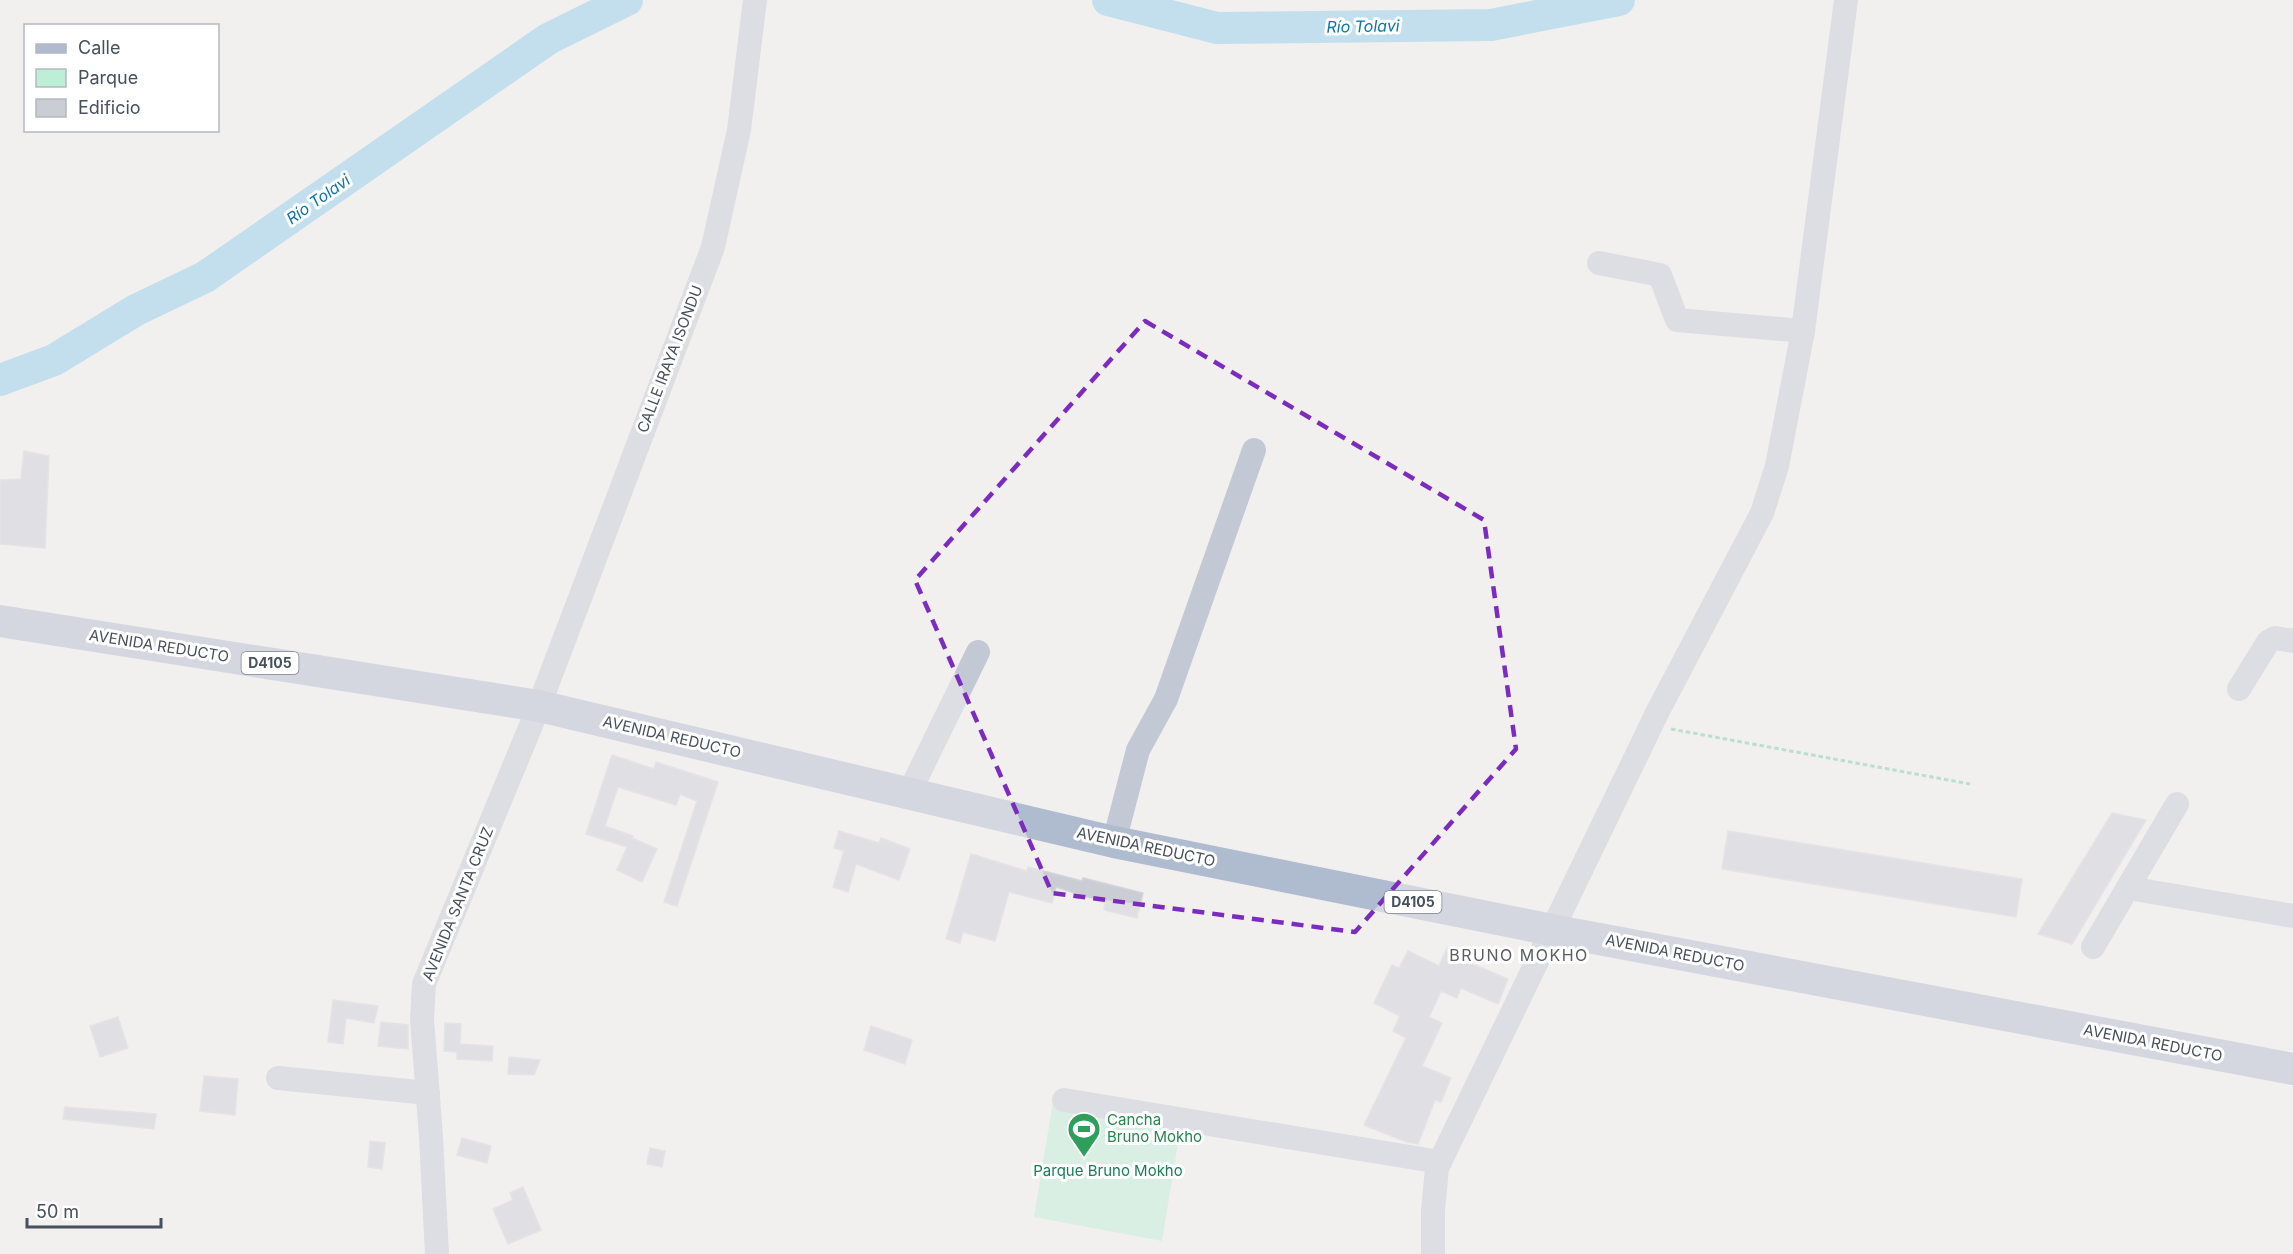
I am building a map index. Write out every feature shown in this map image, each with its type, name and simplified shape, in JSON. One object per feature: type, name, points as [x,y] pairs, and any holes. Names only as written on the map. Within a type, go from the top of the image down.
[{"type":"main road","name":"AVENIDA REDUCTO","points":[[0,621],[539,706],[1114,842],[1552,930],[2293,1069]]},
{"type":"street","name":"CALLE IRAYA ISONDU","points":[[539,706],[712,247],[739,130],[755,0]]},
{"type":"street","points":[[1433,1254],[1433,1211],[1437,1168],[1652,725],[1762,513],[1777,466],[1803,331],[1846,0]]},
{"type":"street","points":[[1599,263],[1660,275],[1677,320],[1803,331]]},
{"type":"street","points":[[1114,842],[1138,750],[1166,699],[1254,450]]},
{"type":"street","points":[[2239,689],[2268,642],[2275,638],[2293,641]]},
{"type":"street","points":[[909,793],[978,652]]},
{"type":"street","name":"AVENIDA SANTA CRUZ","points":[[436,1254],[422,1019],[424,984],[539,706]]},
{"type":"street","points":[[2093,947],[2177,804]]},
{"type":"street","points":[[2128,888],[2293,916]]},
{"type":"street","points":[[279,1078],[428,1093]]},
{"type":"street","points":[[1064,1100],[1440,1162]]},
{"type":"path","points":[[1652,725],[1970,784]]},
{"type":"highlighted area","points":[[1145,321],[1484,520],[1516,749],[1355,932],[1052,893],[915,580]]},
{"type":"green space","name":"Parque Bruno Mokho","points":[[1053,1102],[1181,1125],[1162,1241],[1034,1217]]},
{"type":"building","points":[[24,451],[49,456],[45,548],[0,544],[0,480],[21,479]]},
{"type":"building","points":[[612,755],[654,769],[656,762],[718,782],[677,906],[664,902],[697,801],[680,794],[676,805],[618,787],[605,826],[633,836],[632,838],[657,849],[642,882],[617,870],[627,847],[586,834]]},
{"type":"building","points":[[2112,813],[2146,820],[2072,944],[2038,934]]},
{"type":"building","points":[[839,831],[879,843],[881,838],[910,849],[899,880],[856,864],[848,892],[833,887],[844,851],[834,848]]},
{"type":"building","points":[[1728,831],[2022,879],[2016,917],[1722,869]]},
{"type":"building","points":[[971,854],[1027,871],[1028,867],[1143,893],[1137,918],[1104,910],[1105,903],[1056,887],[1052,903],[1009,892],[995,941],[963,932],[960,943],[946,939]]},
{"type":"building","points":[[1447,948],[1474,960],[1472,964],[1508,979],[1498,1004],[1461,988],[1457,998],[1441,991],[1429,1017],[1442,1023],[1422,1066],[1451,1078],[1441,1102],[1435,1100],[1418,1144],[1364,1125],[1406,1038],[1393,1031],[1400,1016],[1374,1003],[1392,965],[1399,968],[1408,951],[1439,966]]},
{"type":"building","points":[[333,1000],[378,1006],[374,1023],[346,1018],[343,1044],[328,1042]]},
{"type":"building","points":[[118,1017],[128,1048],[100,1057],[90,1026]]},
{"type":"building","points":[[381,1022],[408,1025],[408,1049],[378,1046]]},
{"type":"building","points":[[445,1023],[461,1024],[460,1044],[493,1046],[492,1061],[457,1059],[457,1052],[444,1051]]},
{"type":"building","points":[[871,1026],[912,1040],[905,1064],[864,1050]]},
{"type":"building","points":[[509,1057],[540,1060],[534,1075],[508,1074]]},
{"type":"building","points":[[204,1076],[238,1079],[235,1115],[200,1111]]},
{"type":"building","points":[[65,1107],[156,1114],[154,1129],[63,1119]]},
{"type":"building","points":[[462,1138],[491,1146],[487,1163],[457,1155]]},
{"type":"building","points":[[370,1141],[385,1143],[382,1169],[368,1167]]},
{"type":"building","points":[[650,1148],[665,1151],[662,1167],[647,1164]]},
{"type":"building","points":[[523,1187],[541,1230],[508,1244],[493,1209],[513,1200],[510,1193]]},
{"type":"waterway","name":"Río Tolavi","points":[[0,380],[54,360],[136,310],[205,277],[548,39],[627,0]]},
{"type":"waterway","name":"Río Tolavi","points":[[1108,0],[1217,28],[1491,25],[1619,0]]},
{"type":"place","name":"Cancha Bruno Mokho","points":[[1084,1158]]},
{"type":"district","name":"BRUNO MOKHO","points":[[1519,955]]}]
